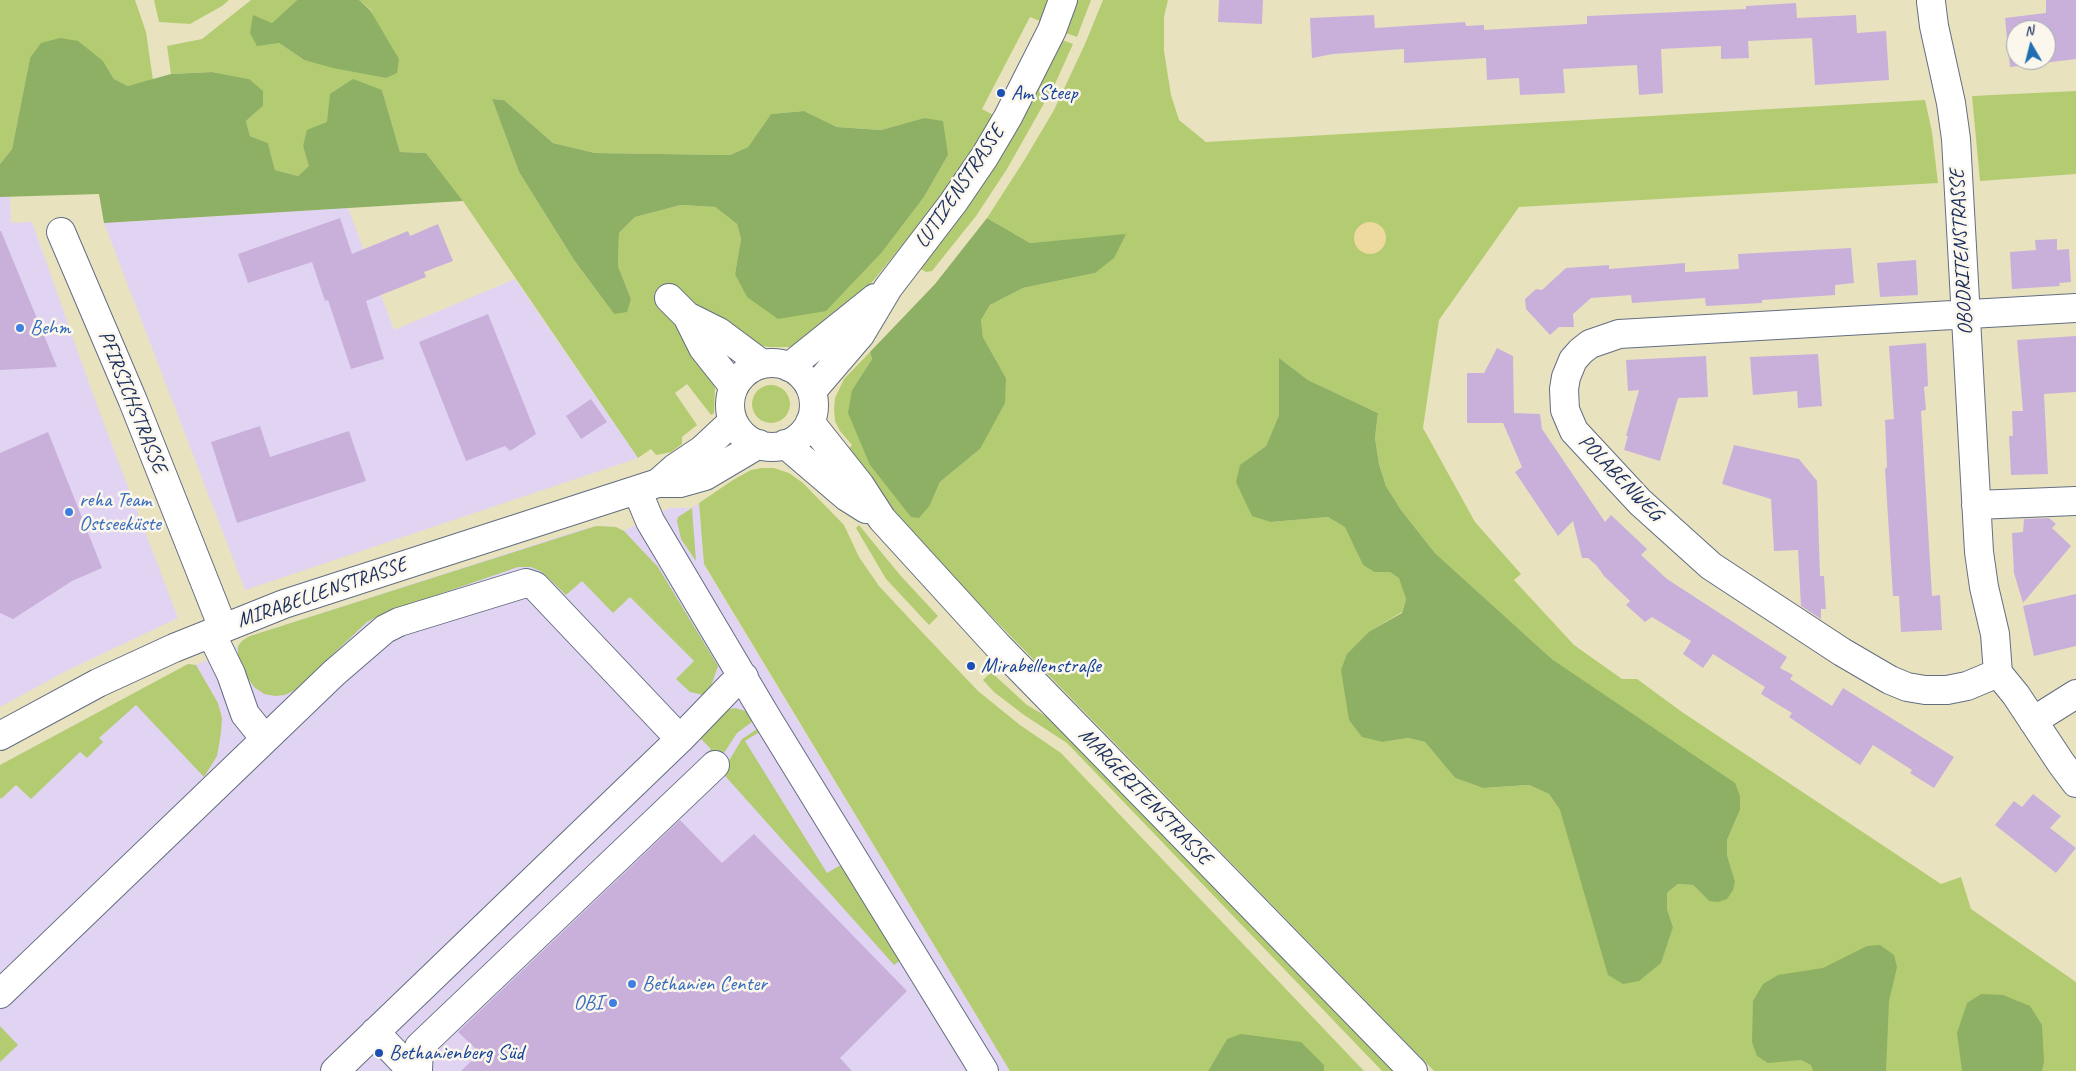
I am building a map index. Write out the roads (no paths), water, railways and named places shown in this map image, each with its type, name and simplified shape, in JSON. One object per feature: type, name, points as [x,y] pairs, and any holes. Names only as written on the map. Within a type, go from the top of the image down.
[{"type":"street","name":"LUTIZENSTRASSE","points":[[812,391],[860,335],[888,288],[953,203],[985,156],[1008,117],[1043,48],[1063,0]]},
{"type":"street","name":"OBODRITENSTRASSE","points":[[1928,1],[1951,103],[1956,139],[1976,505],[1984,587],[1995,634],[1998,673]]},
{"type":"street","name":"PFIRSICHSTRASSE","points":[[61,232],[133,401],[217,631],[245,714],[265,739]]},
{"type":"street","name":"LUTIZENSTRASSE","points":[[789,367],[888,288]]},
{"type":"street","points":[[734,387],[703,348],[678,307],[719,332],[762,364]]},
{"type":"street","name":"POLABENWEG","points":[[1998,673],[1967,686],[1948,690],[1925,690],[1907,687],[1890,680],[1842,652],[1711,566],[1640,502],[1574,431],[1565,410],[1566,377],[1577,356],[1590,344],[1618,334],[2076,308]]},
{"type":"street","points":[[776,363],[789,367],[799,373],[812,391],[814,401],[810,422],[796,439],[786,444],[772,446],[759,444],[740,431],[733,421],[730,410],[734,387],[750,369],[762,364],[776,363]]},
{"type":"street","name":"MIRABELLENSTRASSE","points":[[648,487],[702,450],[733,421]]},
{"type":"street","name":"MARGERITENSTRASSE","points":[[810,422],[860,485],[882,519],[997,645],[1413,1071]]},
{"type":"street","name":"MIRABELLENSTRASSE","points":[[0,736],[98,683],[293,600],[648,487],[680,483],[705,476],[759,444]]},
{"type":"street","name":"MARGERITENSTRASSE","points":[[786,444],[847,497],[882,519]]},
{"type":"street","points":[[648,487],[650,521],[767,718],[984,1071]]},
{"type":"street","points":[[1976,505],[2076,501]]},
{"type":"street","points":[[0,994],[334,673],[385,629],[399,622],[526,583],[535,586],[680,739]]},
{"type":"street","points":[[1998,673],[2016,694],[2076,783]]},
{"type":"street","points":[[335,1071],[680,739],[732,684],[744,677]]},
{"type":"street","points":[[2033,721],[2076,694]]},
{"type":"street","points":[[418,1071],[419,1047],[531,944],[715,765]]},
{"type":"street","points":[[628,789],[658,819]]},
{"type":"street","points":[[490,922],[531,944]]},
{"type":"street","points":[[375,1032],[412,1071]]},
{"type":"place","name":"Am Steep","points":[[1001,93]]},
{"type":"place","name":"Behm","points":[[20,328]]},
{"type":"place","name":"reha Team Ostseeküste","points":[[69,512]]},
{"type":"place","name":"Mirabellenstraße","points":[[971,666]]},
{"type":"place","name":"Bethanien Center","points":[[632,984]]},
{"type":"place","name":"OBI","points":[[613,1003]]},
{"type":"place","name":"Bethanienberg Süd","points":[[379,1053]]}]
